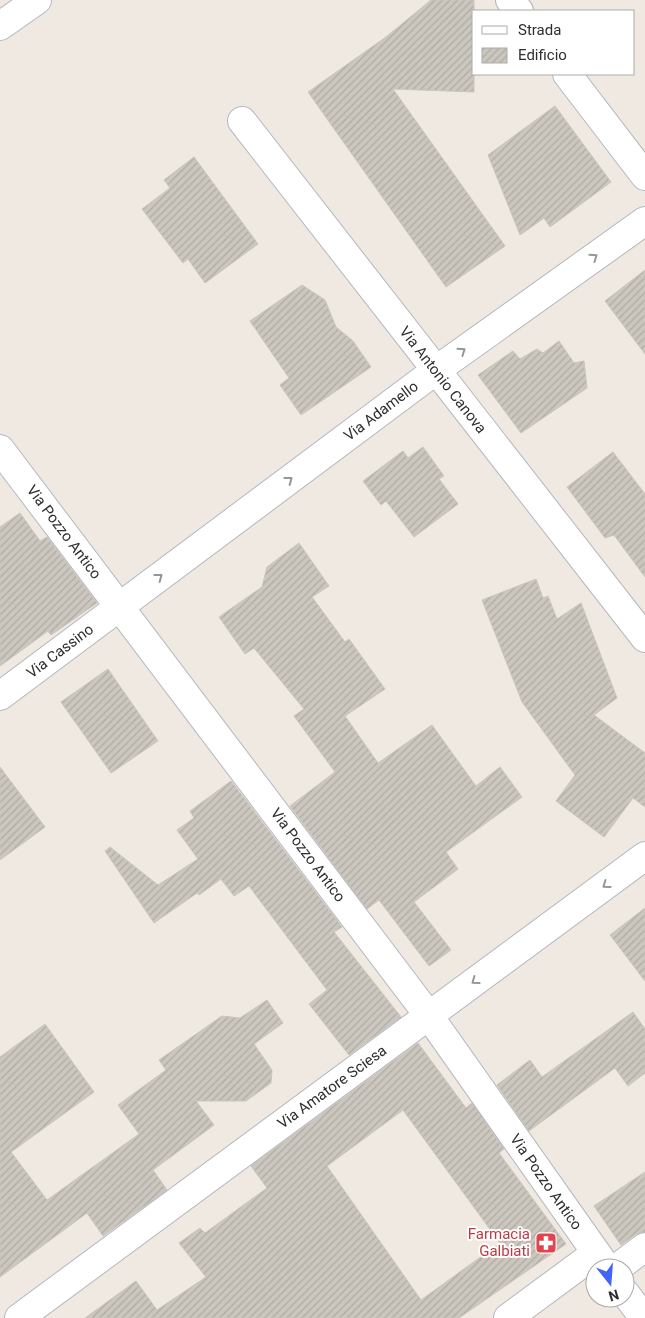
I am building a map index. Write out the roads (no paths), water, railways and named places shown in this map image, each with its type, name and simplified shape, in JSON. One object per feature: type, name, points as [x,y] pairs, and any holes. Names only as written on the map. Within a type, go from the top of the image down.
[{"type":"street","points":[[0,26],[37,0]]},
{"type":"street","points":[[510,0],[518,10]]},
{"type":"street","points":[[568,75],[645,176]]},
{"type":"street","name":"Via Antonio Canova","points":[[242,121],[645,638]]},
{"type":"street","name":"Via Adamello","points":[[120,606],[435,370],[645,221]]},
{"type":"street","name":"Via Pozzo Antico","points":[[0,449],[428,1016],[603,1258]]},
{"type":"street","name":"Via Cassino","points":[[0,696],[120,606]]},
{"type":"street","name":"Via Amatore Sciesa","points":[[19,1318],[645,856]]},
{"type":"street","points":[[619,1258],[645,1247]]},
{"type":"street","points":[[508,1318],[585,1275]]},
{"type":"street","points":[[635,1306],[644,1318]]},
{"type":"place","name":"Farmacia Galbiati","points":[[546,1243]]}]
